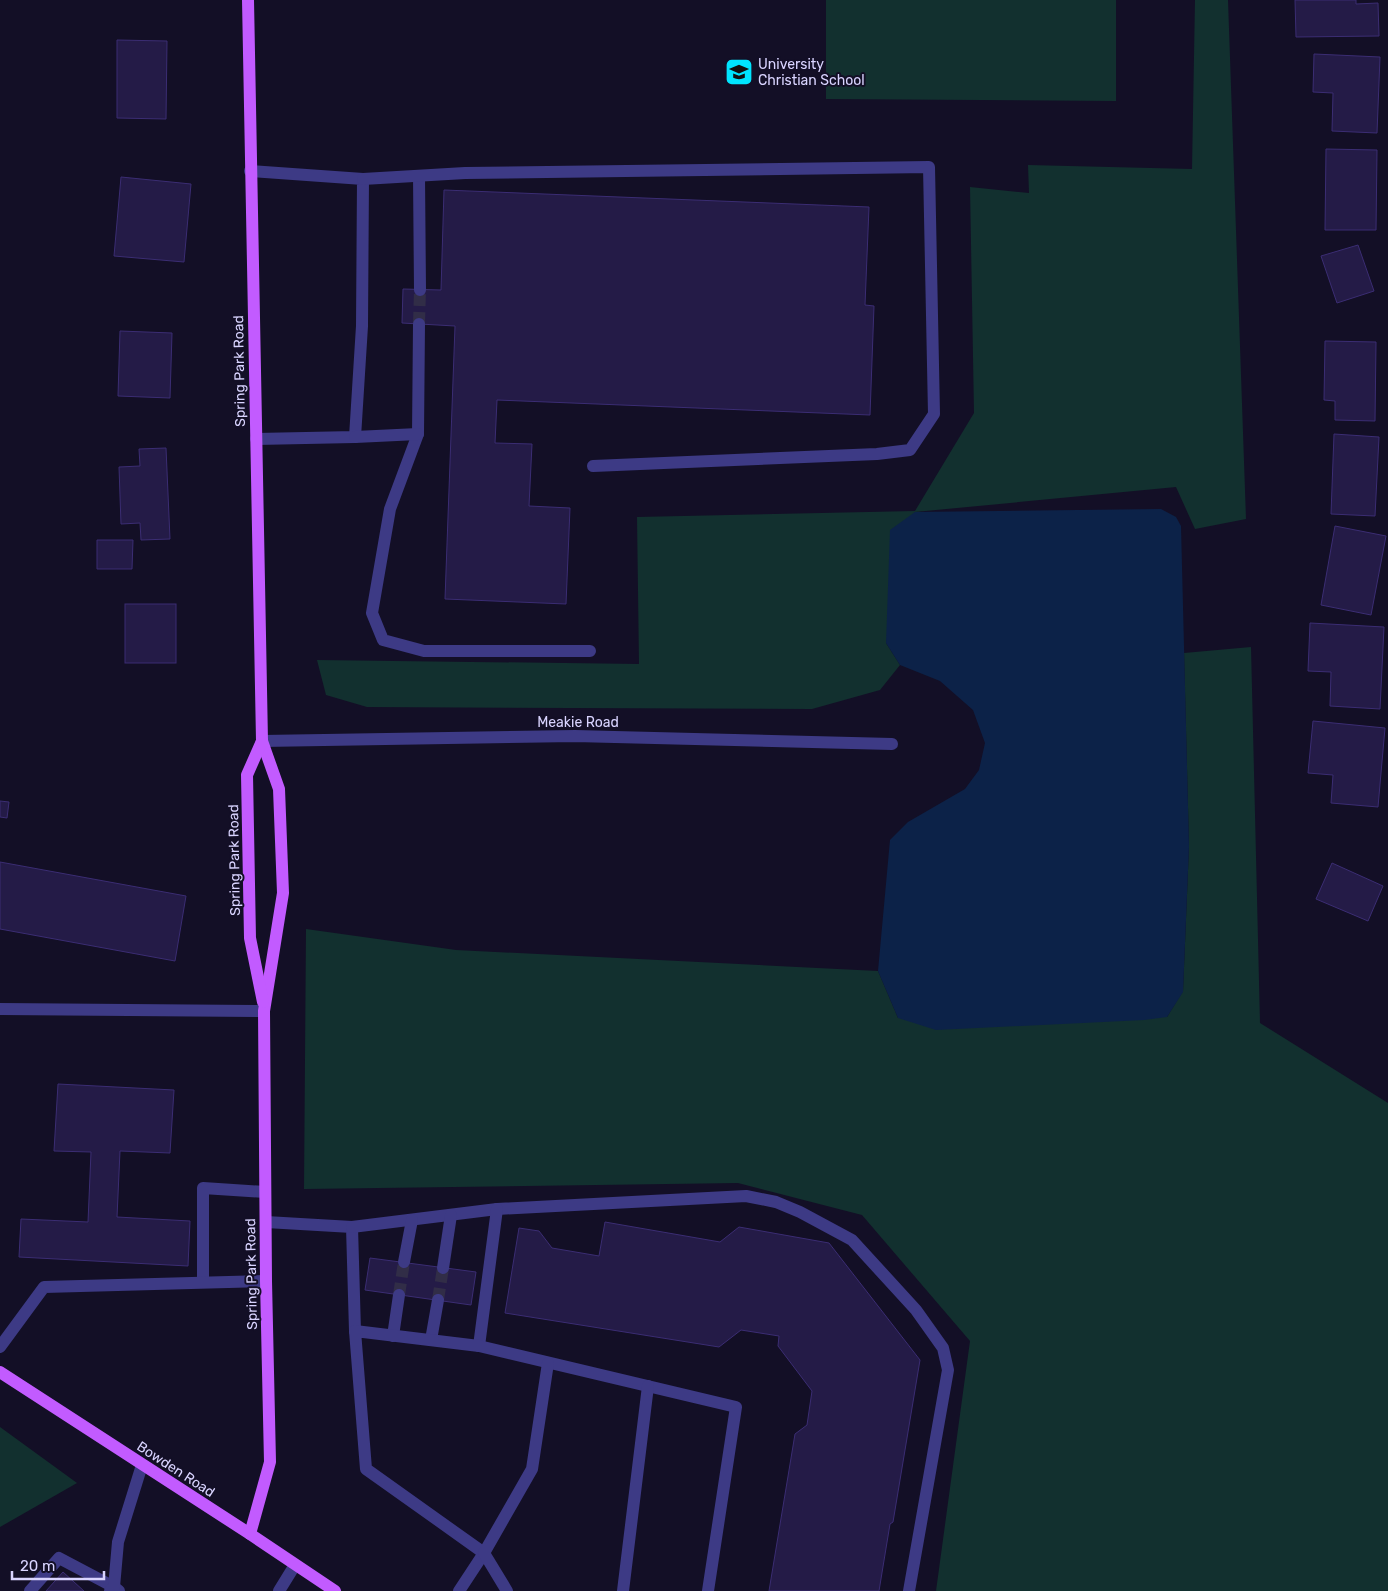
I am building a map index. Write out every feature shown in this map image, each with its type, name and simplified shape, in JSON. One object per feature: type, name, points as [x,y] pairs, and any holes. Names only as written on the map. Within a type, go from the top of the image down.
[{"type":"main road","name":"Spring Park Road","points":[[248,0],[262,741],[278,788],[283,893],[264,1011],[266,1281],[270,1462],[250,1534]]},
{"type":"main road","name":"Spring Park Road","points":[[262,741],[247,775],[250,938],[264,1011]]},
{"type":"main road","name":"Bowden Road","points":[[0,1372],[335,1591]]},
{"type":"street","points":[[250,171],[363,179],[465,173],[929,167],[934,414],[910,450],[877,454],[593,466]]},
{"type":"street","points":[[419,176],[420,290]]},
{"type":"street","points":[[355,437],[362,326],[363,179]]},
{"type":"street","points":[[419,324],[418,434],[390,509],[372,613],[384,640],[424,652],[590,652]]},
{"type":"street","points":[[256,439],[418,434]]},
{"type":"street","name":"Meakie Road","points":[[262,741],[574,736],[892,744]]},
{"type":"street","points":[[0,1009],[264,1011]]},
{"type":"street","points":[[203,1282],[203,1188],[265,1192]]},
{"type":"street","points":[[266,1222],[352,1227],[497,1209],[746,1196],[776,1202],[800,1212],[852,1240],[916,1310],[944,1348],[948,1370],[909,1591]]},
{"type":"street","points":[[479,1346],[497,1209]]},
{"type":"street","points":[[443,1268],[451,1215]]},
{"type":"street","points":[[404,1262],[412,1220]]},
{"type":"street","points":[[352,1227],[355,1331],[366,1469],[484,1553],[506,1591]]},
{"type":"street","points":[[0,1348],[44,1287],[266,1281]]},
{"type":"street","points":[[393,1336],[399,1295]]},
{"type":"street","points":[[431,1340],[438,1300]]},
{"type":"street","points":[[355,1331],[479,1346],[736,1407],[708,1591]]},
{"type":"street","points":[[459,1591],[484,1553],[532,1469],[548,1362]]},
{"type":"street","points":[[623,1591],[648,1386]]},
{"type":"street","points":[[30,1591],[60,1558],[114,1590],[118,1542],[142,1465]]},
{"type":"street","points":[[279,1591],[295,1565]]},
{"type":"green space","points":[[826,0],[1116,0],[1116,101],[826,99]]},
{"type":"green space","points":[[1195,0],[1228,0],[1246,519],[1195,529],[1176,487],[915,512],[886,643],[900,665],[880,690],[812,709],[367,707],[326,695],[317,660],[639,664],[637,517],[915,511],[974,413],[970,187],[1029,193],[1028,165],[1192,169]]},
{"type":"green space","points":[[1251,647],[1260,1023],[1388,1103],[1388,1591],[936,1591],[970,1341],[862,1215],[738,1183],[304,1189],[306,929],[456,950],[878,971],[898,1018],[1167,1017],[1183,991],[1189,846],[1184,653]]},
{"type":"green space","points":[[0,1427],[77,1483],[0,1527]]},
{"type":"water","points":[[1161,509],[1176,517],[1181,526],[1189,846],[1183,992],[1167,1017],[1144,1020],[936,1030],[898,1018],[878,971],[890,840],[908,822],[965,789],[979,770],[985,743],[973,710],[940,681],[900,665],[886,643],[890,530],[915,512]]},
{"type":"building","points":[[1295,0],[1356,0],[1356,4],[1378,3],[1379,36],[1296,37]]},
{"type":"building","points":[[117,40],[167,41],[166,119],[117,118]]},
{"type":"building","points":[[1314,54],[1380,57],[1377,133],[1332,131],[1333,93],[1313,92]]},
{"type":"building","points":[[1326,149],[1377,150],[1376,230],[1325,230]]},
{"type":"building","points":[[121,177],[191,184],[184,262],[114,256]]},
{"type":"building","points":[[444,190],[869,207],[865,305],[874,306],[870,415],[497,400],[495,443],[532,444],[529,506],[570,508],[566,604],[445,599],[455,326],[402,323],[403,289],[441,290]]},
{"type":"building","points":[[1358,245],[1374,291],[1337,303],[1321,256]]},
{"type":"building","points":[[120,331],[172,333],[170,398],[118,396]]},
{"type":"building","points":[[1325,341],[1376,342],[1375,421],[1335,420],[1335,401],[1324,400]]},
{"type":"building","points":[[1334,434],[1379,437],[1375,516],[1331,514]]},
{"type":"building","points":[[166,448],[170,539],[141,540],[140,523],[121,524],[119,467],[140,466],[139,449]]},
{"type":"building","points":[[1335,526],[1386,536],[1371,615],[1321,605]]},
{"type":"building","points":[[97,540],[133,540],[132,569],[97,569]]},
{"type":"building","points":[[125,604],[176,604],[176,663],[125,663]]},
{"type":"building","points":[[1310,623],[1384,627],[1380,709],[1330,706],[1331,672],[1308,671]]},
{"type":"building","points":[[1313,721],[1385,728],[1378,807],[1331,803],[1333,775],[1308,773]]},
{"type":"building","points":[[0,801],[9,802],[7,818],[0,817]]},
{"type":"building","points":[[0,862],[186,896],[175,961],[0,929]]},
{"type":"building","points":[[1332,863],[1383,886],[1368,921],[1316,899]]},
{"type":"building","points":[[58,1084],[174,1090],[170,1153],[120,1151],[117,1217],[190,1221],[188,1266],[19,1257],[21,1219],[88,1222],[91,1152],[54,1151]]},
{"type":"building","points":[[605,1222],[720,1242],[739,1227],[829,1243],[920,1360],[893,1522],[890,1524],[879,1591],[769,1591],[795,1434],[807,1425],[812,1391],[778,1346],[779,1336],[741,1330],[719,1347],[505,1313],[519,1228],[539,1231],[552,1248],[599,1256]]},
{"type":"building","points":[[370,1258],[476,1272],[471,1305],[365,1290]]},
{"type":"building","points":[[63,1572],[84,1591],[46,1591]]},
{"type":"tunnel","points":[[419,324],[420,290]]},
{"type":"tunnel","points":[[399,1295],[404,1262]]},
{"type":"tunnel","points":[[438,1300],[443,1268]]},
{"type":"place","name":"University Christian School","points":[[739,72]]}]
